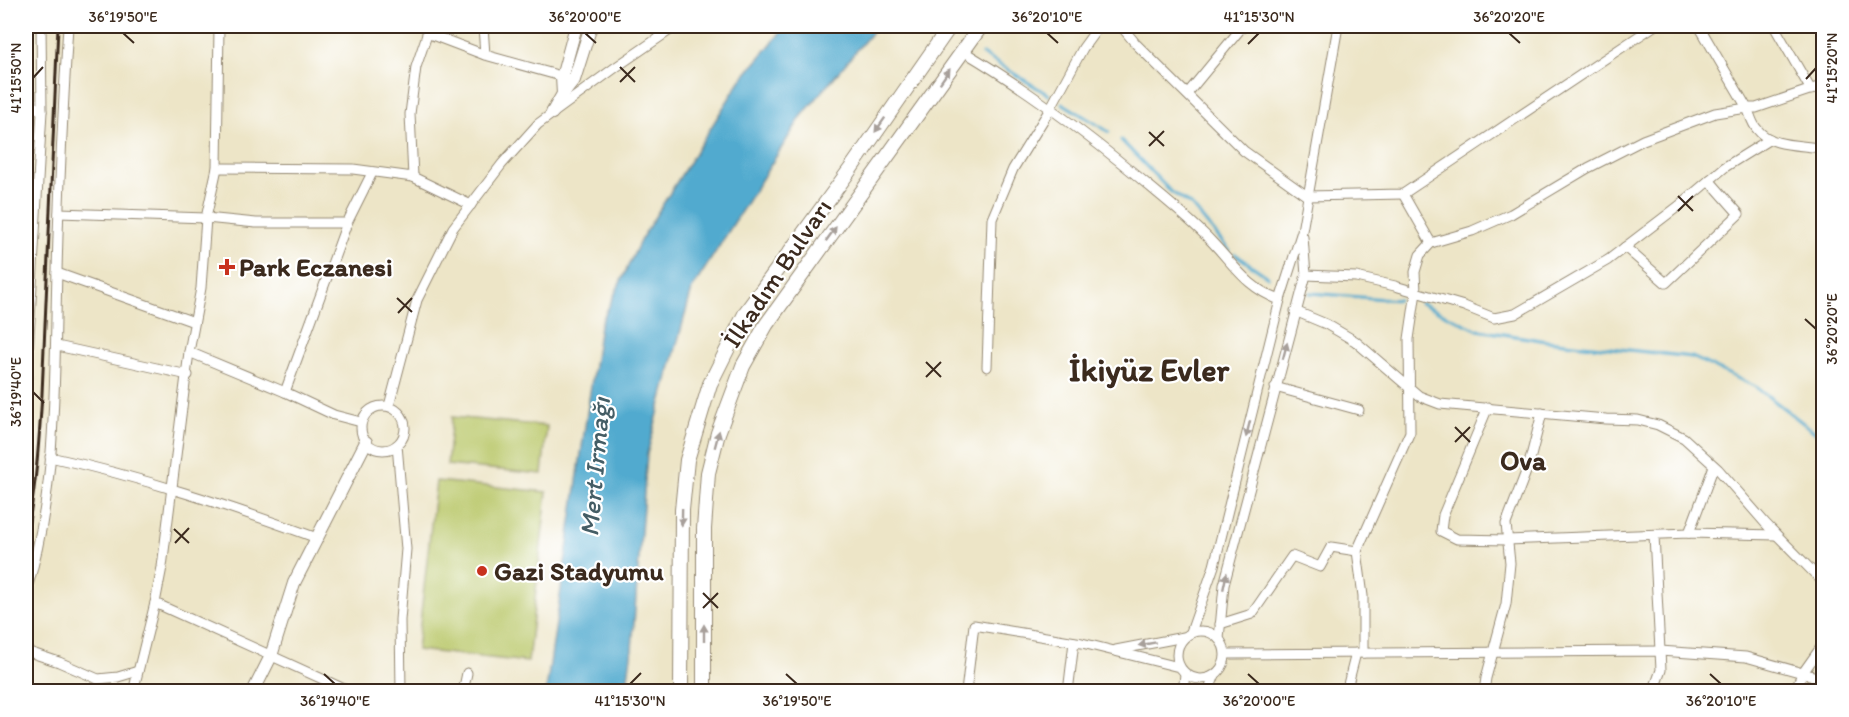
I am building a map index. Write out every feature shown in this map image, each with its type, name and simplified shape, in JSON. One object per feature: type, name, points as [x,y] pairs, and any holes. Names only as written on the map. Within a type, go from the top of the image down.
[{"type":"highway","name":"İlkadım Bulvarı","points":[[681,692],[683,500],[687,460],[710,384],[746,312],[849,171],[950,26]]},
{"type":"highway","name":"İlkadım Bulvarı","points":[[704,692],[704,529],[708,473],[718,433],[743,366],[766,325],[981,26]]},
{"type":"main road","points":[[568,78],[576,26]]},
{"type":"main road","points":[[552,113],[563,94],[591,26]]},
{"type":"main road","points":[[254,692],[271,656],[294,583],[366,442]]},
{"type":"street","points":[[26,388],[30,235],[42,111],[41,26]]},
{"type":"street","points":[[26,592],[39,541],[50,457],[57,346],[59,213],[68,26]]},
{"type":"street","points":[[133,692],[155,603],[173,487],[189,352],[201,288],[206,218],[217,168],[219,26]]},
{"type":"street","points":[[483,26],[485,55]]},
{"type":"street","points":[[389,406],[417,300],[453,228],[502,164],[538,124],[676,26]]},
{"type":"street","points":[[987,367],[992,219],[1013,169],[1050,110],[1083,48],[1099,26]]},
{"type":"street","points":[[1121,26],[1136,44],[1244,151],[1307,196],[1403,194],[1654,26]]},
{"type":"street","points":[[1187,93],[1243,26]]},
{"type":"street","points":[[1183,692],[1182,670],[1177,651],[1188,635],[1214,566],[1280,300],[1302,231],[1338,26]]},
{"type":"street","points":[[1699,26],[1747,108],[1756,129],[1770,139],[1782,143],[1824,149]]},
{"type":"street","points":[[1774,26],[1811,90]]},
{"type":"street","points":[[413,177],[410,114],[416,67],[429,29],[485,55],[568,78]]},
{"type":"street","points":[[963,51],[1008,78],[1155,190],[1211,240],[1246,281],[1265,295],[1280,300]]},
{"type":"street","points":[[1346,692],[1360,653],[1363,596],[1357,551],[1410,432],[1409,339],[1416,292],[1414,272],[1420,255],[1431,243],[1472,231],[1511,214],[1588,168],[1643,140],[1715,113],[1756,108],[1824,85]]},
{"type":"street","points":[[26,102],[42,111]]},
{"type":"street","points":[[1306,275],[1356,277],[1464,306],[1494,318],[1515,314],[1608,260],[1725,167],[1770,139]]},
{"type":"street","points":[[217,168],[353,169],[413,177],[471,205]]},
{"type":"street","points":[[285,392],[347,223],[372,173]]},
{"type":"street","points":[[1625,247],[1666,283],[1739,214],[1709,180]]},
{"type":"street","points":[[1403,194],[1431,243]]},
{"type":"street","points":[[59,213],[206,218],[256,223],[347,223]]},
{"type":"street","points":[[1208,692],[1215,675],[1221,669],[1226,654],[1220,639],[1224,585],[1306,275],[1302,231]]},
{"type":"street","points":[[57,273],[194,322]]},
{"type":"street","points":[[1295,311],[1326,324],[1355,341],[1419,396],[1440,404],[1638,420],[1658,425],[1684,438],[1714,466],[1776,535],[1824,583]]},
{"type":"street","points":[[57,346],[188,375]]},
{"type":"street","points":[[189,352],[334,415],[361,422]]},
{"type":"street","points":[[1275,387],[1359,410]]},
{"type":"street","points":[[389,406],[400,414],[405,427],[402,440],[397,445],[377,450],[366,442],[361,422],[364,416],[375,407],[389,406]]},
{"type":"street","points":[[1488,407],[1443,515],[1441,531],[1457,539],[1507,540],[1689,533],[1776,535]]},
{"type":"street","points":[[1484,692],[1506,604],[1510,564],[1506,524],[1529,464],[1542,413]]},
{"type":"street","points":[[397,445],[406,549],[400,620],[401,691]]},
{"type":"street","points":[[50,457],[173,487],[317,538]]},
{"type":"street","points":[[1689,533],[1714,466]]},
{"type":"street","points":[[1653,692],[1661,670],[1654,535]]},
{"type":"street","points":[[1220,624],[1252,614],[1292,556],[1320,567],[1332,547],[1357,551]]},
{"type":"street","points":[[155,603],[351,692]]},
{"type":"street","points":[[966,692],[974,625],[1074,642],[1111,651],[1182,670],[1200,680],[1215,675]]},
{"type":"street","points":[[1111,651],[1206,631],[1220,639]]},
{"type":"street","points":[[1068,692],[1074,642]]},
{"type":"street","points":[[1794,692],[1802,674],[1824,643]]},
{"type":"street","points":[[26,651],[98,679],[118,677],[138,671]]},
{"type":"street","points":[[1226,654],[1660,651],[1746,657],[1824,679]]},
{"type":"street","points":[[463,692],[466,673]]},
{"type":"green space","points":[[452,417],[547,426],[542,474],[447,465]]},
{"type":"green space","name":"Gazi Stadyumu","points":[[436,481],[547,492],[528,662],[417,650]]},
{"type":"water","name":"Mert Irmağı","points":[[786,26],[877,26],[801,117],[692,289],[647,454],[632,649],[626,691],[546,691],[600,325],[641,239],[740,81]]},
{"type":"waterway","points":[[982,54],[1049,95]]},
{"type":"waterway","points":[[1062,103],[1109,132]]},
{"type":"waterway","points":[[1121,140],[1170,191],[1191,205],[1229,250]]},
{"type":"waterway","points":[[1235,254],[1268,277]]},
{"type":"waterway","points":[[1310,293],[1398,300]]},
{"type":"waterway","points":[[1420,303],[1478,330],[1547,341],[1692,357],[1756,387],[1824,439]]},
{"type":"railway","points":[[26,537],[35,484],[42,394],[58,26]]},
{"type":"place","name":"Park Eczanesi","points":[[227,267]]},
{"type":"place","name":"Gazi Stadyumu","points":[[482,571]]},
{"type":"district","name":"İkiyüz Evler","points":[[1149,370]]},
{"type":"district","name":"Ova","points":[[1523,461]]}]
